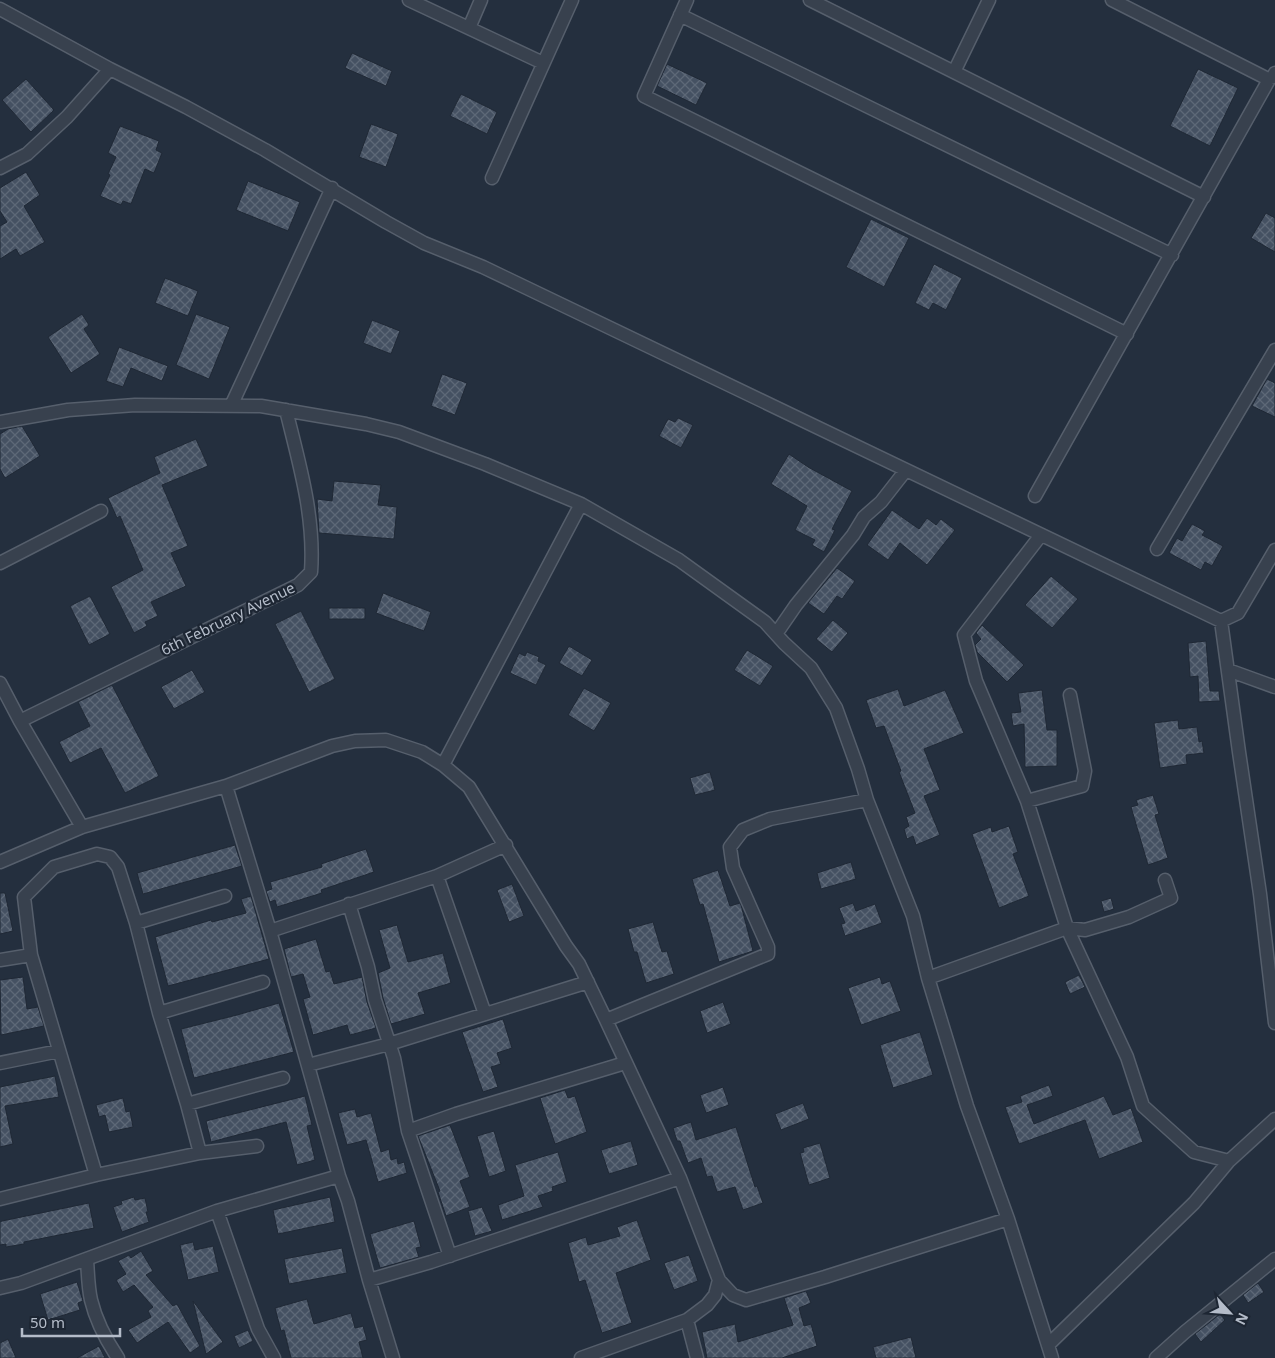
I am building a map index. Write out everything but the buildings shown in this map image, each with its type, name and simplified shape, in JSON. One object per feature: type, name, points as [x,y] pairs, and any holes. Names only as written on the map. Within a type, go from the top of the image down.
[{"type":"street","points":[[409,0],[543,63]]},
{"type":"street","points":[[469,28],[481,0]]},
{"type":"street","points":[[492,178],[572,0]]},
{"type":"street","points":[[687,0],[644,96],[1127,334]]},
{"type":"street","points":[[810,0],[827,4],[954,72],[1204,197]]},
{"type":"street","points":[[954,72],[990,0]]},
{"type":"street","points":[[1112,0],[1268,78],[1273,76]]},
{"type":"street","points":[[4,7],[110,69],[204,116],[332,188],[424,243],[483,267],[1221,622]]},
{"type":"street","points":[[680,15],[1172,255]]},
{"type":"street","points":[[0,168],[27,154],[67,117],[110,69]]},
{"type":"street","points":[[1035,496],[1273,76]]},
{"type":"street","points":[[1263,93],[1275,100]]},
{"type":"street","points":[[231,406],[332,188]]},
{"type":"street","points":[[1157,549],[1275,350]]},
{"type":"street","points":[[0,422],[68,410],[135,405],[261,406],[366,424],[399,432],[485,464],[581,504],[679,560],[765,622],[811,668],[836,708],[867,800],[913,916],[928,978],[967,1106],[1008,1219],[1052,1358]]},
{"type":"street","name":"6th February Avenue","points":[[20,721],[298,585],[311,572],[312,554],[305,486],[286,410]]},
{"type":"street","points":[[776,634],[796,605],[853,535],[864,517],[881,502],[906,470]]},
{"type":"street","points":[[443,765],[581,504]]},
{"type":"street","points":[[0,563],[101,511]]},
{"type":"street","points":[[1041,535],[964,635],[976,681],[1027,801],[1067,928],[1128,1058],[1144,1106],[1194,1152],[1229,1161]]},
{"type":"street","points":[[1221,622],[1238,614],[1275,550]]},
{"type":"street","points":[[1221,622],[1260,894],[1275,1023]]},
{"type":"street","points":[[1228,670],[1275,687]]},
{"type":"street","points":[[0,683],[82,827]]},
{"type":"street","points":[[1027,801],[1082,786],[1085,772],[1070,695]]},
{"type":"street","points":[[0,862],[82,827],[226,786],[332,746],[355,741],[386,740],[422,752],[443,765],[469,787],[566,946],[579,964],[680,1178],[719,1280],[733,1295],[746,1300],[1008,1219]]},
{"type":"street","points":[[226,786],[270,931],[393,1358]]},
{"type":"street","points":[[606,1020],[768,954],[768,948],[733,868],[730,847],[743,830],[770,819],[867,800]]},
{"type":"street","points":[[270,931],[437,876],[506,845]]},
{"type":"street","points":[[96,1175],[31,955],[24,897],[54,867],[97,854],[110,857],[118,867],[136,923],[159,1013],[200,1153]]},
{"type":"street","points":[[437,876],[485,1014]]},
{"type":"street","points":[[928,978],[1067,928],[1085,930],[1129,917],[1171,898],[1165,880]]},
{"type":"street","points":[[136,923],[225,896]]},
{"type":"street","points":[[349,904],[368,967],[375,1000],[394,1058],[408,1131],[450,1256]]},
{"type":"street","points":[[0,960],[31,955]]},
{"type":"street","points":[[159,1013],[263,982]]},
{"type":"street","points":[[308,1065],[389,1044],[588,982]]},
{"type":"street","points":[[0,1063],[60,1051]]},
{"type":"street","points":[[408,1131],[456,1114],[626,1063]]},
{"type":"street","points":[[187,1104],[283,1078]]},
{"type":"street","points":[[1048,1344],[1194,1203],[1229,1161],[1275,1119]]},
{"type":"street","points":[[0,1199],[96,1175],[200,1153],[257,1146]]},
{"type":"street","points":[[0,1288],[21,1284],[217,1211],[340,1176]]},
{"type":"street","points":[[369,1280],[450,1256],[680,1178]]},
{"type":"street","points":[[217,1211],[258,1329],[274,1358]]},
{"type":"street","points":[[1156,1358],[1275,1259]]},
{"type":"street","points":[[87,1260],[91,1298],[98,1322],[118,1358]]},
{"type":"street","points":[[581,1358],[687,1320],[707,1305],[715,1295],[719,1280]]},
{"type":"street","points":[[687,1320],[697,1358]]}]
